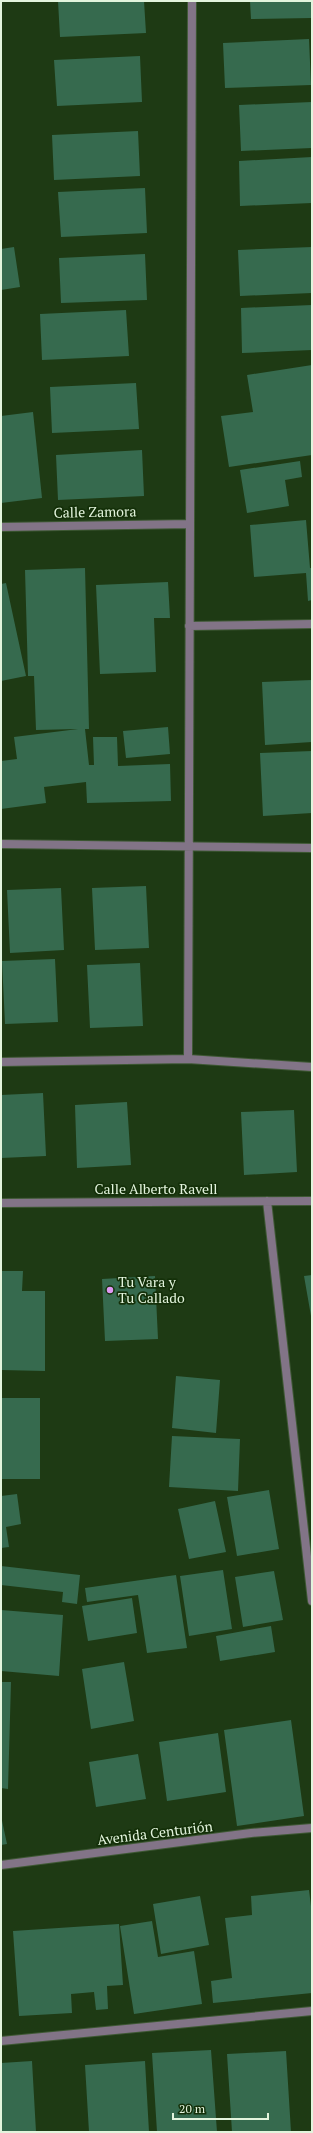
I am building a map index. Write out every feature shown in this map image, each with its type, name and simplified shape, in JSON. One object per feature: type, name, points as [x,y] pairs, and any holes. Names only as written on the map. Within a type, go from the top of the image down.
[{"type":"street","points":[[188,1059],[192,1]]},
{"type":"street","name":"Calle Zamora","points":[[1,527],[190,524]]},
{"type":"street","points":[[189,626],[312,624]]},
{"type":"street","points":[[1,844],[312,848]]},
{"type":"street","points":[[1,1062],[188,1059],[312,1067]]},
{"type":"street","points":[[267,1201],[312,1601]]},
{"type":"street","name":"Calle Alberto Ravell","points":[[1,1203],[312,1201]]},
{"type":"street","name":"Avenida Centurión","points":[[1,1865],[252,1833],[312,1828]]},
{"type":"street","points":[[1,2041],[312,2011]]},
{"type":"building","points":[[58,1],[144,1],[146,33],[60,37]]},
{"type":"building","points":[[250,1],[312,1],[312,18],[251,19]]},
{"type":"building","points":[[309,39],[311,85],[225,88],[223,43]]},
{"type":"building","points":[[140,56],[142,102],[57,106],[54,60]]},
{"type":"building","points":[[312,102],[312,148],[241,151],[239,105]]},
{"type":"building","points":[[138,131],[140,176],[54,180],[52,135]]},
{"type":"building","points":[[312,157],[312,203],[240,206],[239,161]]},
{"type":"building","points":[[145,188],[147,233],[61,237],[58,192]]},
{"type":"building","points":[[14,247],[20,287],[1,290],[1,249]]},
{"type":"building","points":[[312,247],[312,293],[240,296],[238,250]]},
{"type":"building","points":[[145,254],[147,300],[61,303],[59,258]]},
{"type":"building","points":[[312,305],[312,350],[242,353],[241,308]]},
{"type":"building","points":[[126,310],[129,356],[42,360],[40,314]]},
{"type":"building","points":[[312,365],[312,455],[229,467],[221,416],[253,412],[247,375]]},
{"type":"building","points":[[136,383],[139,429],[52,433],[50,387]]},
{"type":"building","points":[[33,412],[42,498],[1,503],[1,416]]},
{"type":"building","points":[[142,450],[144,496],[58,500],[56,455]]},
{"type":"building","points":[[300,461],[302,477],[285,480],[289,506],[247,513],[240,470]]},
{"type":"building","points":[[306,520],[310,568],[312,568],[312,600],[308,601],[306,573],[254,577],[250,525]]},
{"type":"building","points":[[85,568],[89,729],[85,729],[89,765],[94,765],[93,737],[117,737],[118,766],[170,764],[171,801],[87,803],[86,782],[44,787],[46,803],[1,809],[1,761],[17,759],[14,737],[78,729],[36,730],[34,676],[28,676],[25,570]]},
{"type":"building","points":[[168,582],[170,618],[154,618],[156,672],[100,674],[96,585]]},
{"type":"building","points":[[6,583],[26,676],[1,681],[1,584]]},
{"type":"building","points":[[312,680],[312,742],[265,745],[262,682]]},
{"type":"building","points":[[168,727],[170,754],[126,758],[123,731]]},
{"type":"building","points":[[312,751],[312,813],[263,816],[260,753]]},
{"type":"building","points":[[146,886],[149,948],[95,950],[92,888]]},
{"type":"building","points":[[61,888],[64,950],[10,953],[7,890]]},
{"type":"building","points":[[55,959],[58,1022],[5,1024],[2,961]]},
{"type":"building","points":[[140,963],[143,1026],[90,1028],[87,965]]},
{"type":"building","points":[[43,1093],[46,1156],[1,1158],[1,1095]]},
{"type":"building","points":[[127,1102],[131,1165],[77,1168],[75,1105]]},
{"type":"building","points":[[294,1110],[297,1172],[244,1175],[241,1112]]},
{"type":"building","points":[[1,1271],[23,1271],[22,1291],[45,1291],[45,1371],[1,1370]]},
{"type":"building","points":[[312,1275],[312,1315],[311,1316],[304,1276]]},
{"type":"building","points":[[155,1276],[158,1339],[105,1341],[102,1279]]},
{"type":"building","points":[[176,1376],[220,1380],[216,1433],[172,1428]]},
{"type":"building","points":[[1,1398],[40,1398],[40,1479],[1,1479]]},
{"type":"building","points":[[172,1436],[240,1439],[238,1491],[169,1487]]},
{"type":"building","points":[[269,1490],[279,1549],[237,1556],[227,1497]]},
{"type":"building","points":[[17,1494],[21,1524],[6,1527],[9,1547],[1,1548],[1,1496]]},
{"type":"building","points":[[215,1501],[226,1552],[189,1559],[178,1509]]},
{"type":"building","points":[[1,1566],[80,1575],[77,1604],[62,1602],[63,1592],[1,1585]]},
{"type":"building","points":[[223,1570],[232,1629],[189,1636],[180,1576]]},
{"type":"building","points":[[274,1571],[283,1620],[243,1627],[235,1577]]},
{"type":"building","points":[[176,1575],[187,1648],[147,1653],[138,1595],[87,1602],[85,1588]]},
{"type":"building","points":[[132,1598],[137,1633],[88,1641],[82,1606]]},
{"type":"building","points":[[1,1610],[63,1615],[59,1676],[1,1671]]},
{"type":"building","points":[[271,1626],[275,1652],[220,1661],[216,1636]]},
{"type":"building","points":[[124,1662],[134,1721],[91,1729],[82,1669]]},
{"type":"building","points":[[1,1682],[11,1682],[8,1789],[1,1788]]},
{"type":"building","points":[[291,1720],[304,1816],[237,1826],[224,1730]]},
{"type":"building","points":[[218,1733],[226,1792],[167,1801],[159,1742]]},
{"type":"building","points":[[138,1754],[146,1799],[96,1807],[89,1762]]},
{"type":"building","points":[[1,1816],[7,1844],[1,1845]]},
{"type":"building","points":[[309,1890],[312,1914],[312,1993],[213,2003],[211,1981],[232,1978],[225,1918],[252,1915],[251,1896]]},
{"type":"building","points":[[200,1896],[209,1945],[161,1954],[153,1904]]},
{"type":"building","points":[[152,1921],[158,1957],[194,1951],[202,2004],[134,2014],[120,1926]]},
{"type":"building","points":[[119,1924],[123,1985],[107,1986],[108,2009],[96,2010],[94,1992],[71,1994],[72,2013],[19,2016],[13,1931]]},
{"type":"building","points":[[211,2050],[217,2132],[157,2132],[152,2053]]},
{"type":"building","points":[[286,2051],[291,2132],[232,2132],[227,2054]]},
{"type":"building","points":[[32,2061],[36,2132],[1,2132],[1,2063]]},
{"type":"building","points":[[145,2061],[149,2132],[89,2132],[85,2065]]},
{"type":"place","name":"Tu Vara y Tu Callado","points":[[110,1290]]}]
